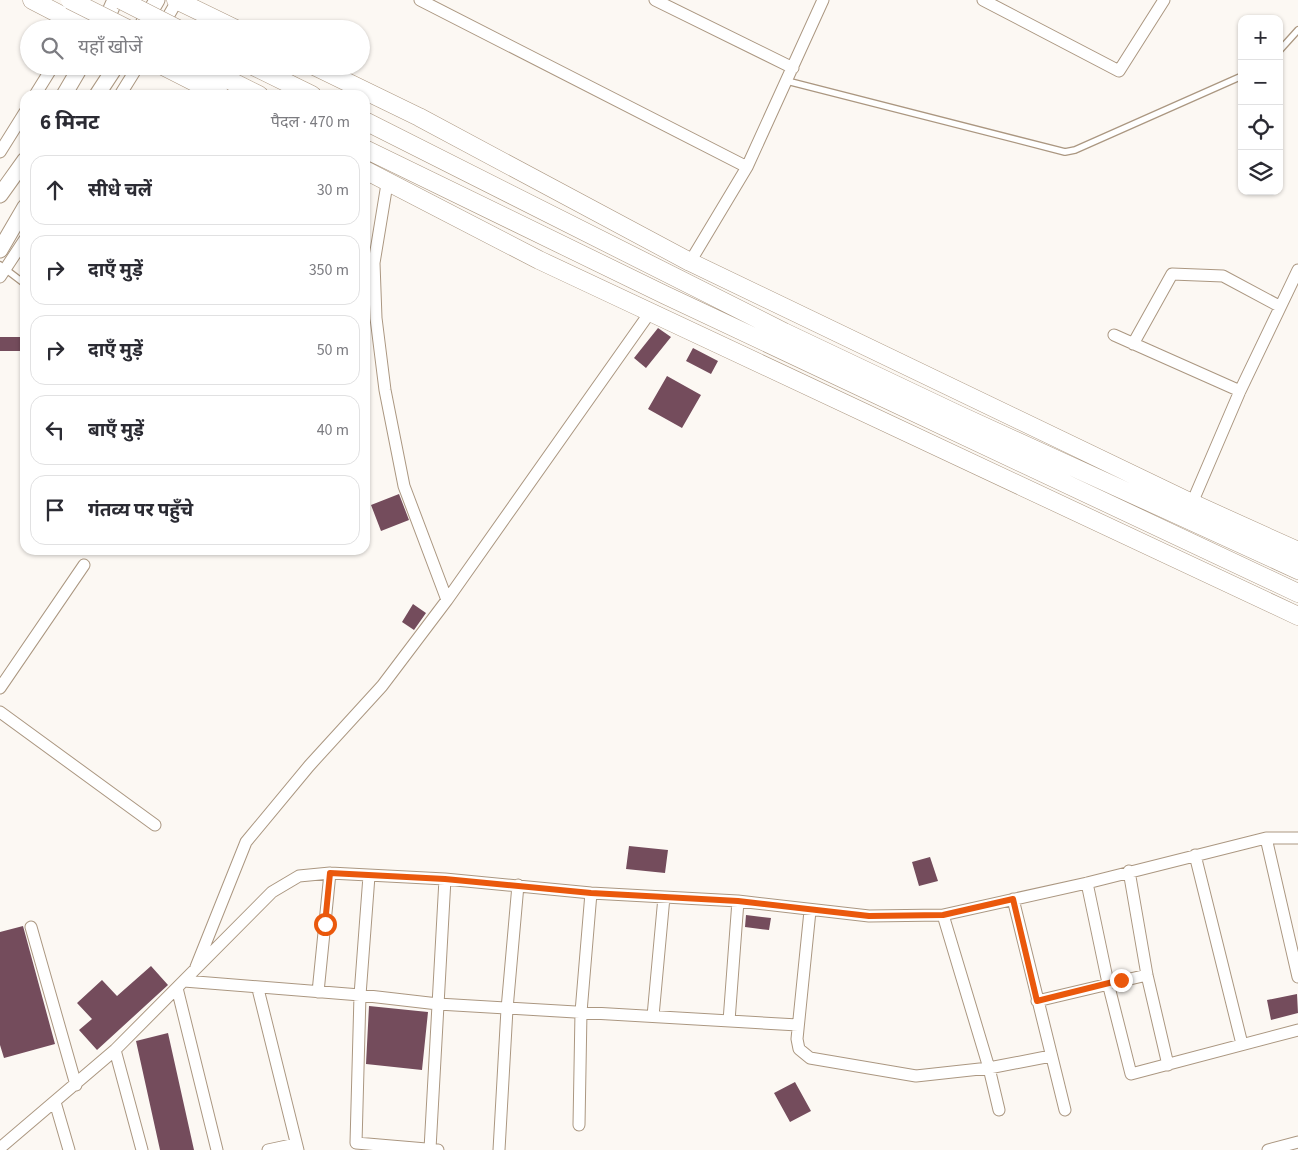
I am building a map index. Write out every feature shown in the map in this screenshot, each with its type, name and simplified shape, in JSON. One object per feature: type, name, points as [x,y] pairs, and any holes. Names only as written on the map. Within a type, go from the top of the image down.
[{"type":"main road","points":[[32,0],[68,20]]},
{"type":"main road","points":[[70,0],[110,20]]},
{"type":"main road","points":[[121,0],[160,20]]},
{"type":"main road","points":[[176,0],[217,20]]},
{"type":"main road","points":[[181,75],[210,90]]},
{"type":"main road","points":[[219,75],[249,90]]},
{"type":"main road","points":[[272,75],[302,90]]},
{"type":"main road","points":[[333,75],[363,90]]},
{"type":"main road","points":[[370,93],[419,117],[690,262],[1192,503],[1298,551]]},
{"type":"main road","points":[[370,124],[784,332],[957,414],[1298,570]]},
{"type":"main road","points":[[370,151],[780,350],[1298,593]]},
{"type":"main road","points":[[370,173],[387,184],[539,260],[651,311],[1042,498],[1298,616]]},
{"type":"street","points":[[84,20],[94,0]]},
{"type":"street","points":[[106,20],[115,0]]},
{"type":"street","points":[[145,20],[157,0]]},
{"type":"street","points":[[166,20],[176,0]]},
{"type":"street","points":[[420,0],[746,167]]},
{"type":"street","points":[[656,0],[793,68]]},
{"type":"street","points":[[690,262],[746,167],[787,82],[823,0]]},
{"type":"street","points":[[983,0],[1119,71],[1164,0]]},
{"type":"street","points":[[38,90],[47,75]]},
{"type":"street","points":[[67,90],[76,75]]},
{"type":"street","points":[[99,90],[110,75]]},
{"type":"street","points":[[123,90],[132,75]]},
{"type":"street","points":[[0,152],[20,120]]},
{"type":"street","points":[[0,195],[20,167]]},
{"type":"street","points":[[387,184],[374,263],[376,318],[385,390],[404,486],[447,600]]},
{"type":"street","points":[[0,250],[20,216]]},
{"type":"street","points":[[2,271],[20,246]]},
{"type":"street","points":[[1192,503],[1240,391],[1279,306],[1298,270]]},
{"type":"street","points":[[1133,344],[1172,274],[1224,276],[1279,306]]},
{"type":"street","points":[[194,972],[246,842],[309,766],[382,686],[447,600],[583,404],[651,311]]},
{"type":"street","points":[[1114,336],[1240,391]]},
{"type":"street","points":[[0,688],[84,565]]},
{"type":"street","points":[[0,712],[154,825]]},
{"type":"street","points":[[0,1148],[116,1050],[281,885],[299,876],[330,873],[445,879],[591,893],[738,901],[869,916],[943,915],[1087,883],[1266,838],[1298,838]]},
{"type":"street","points":[[1266,838],[1298,977]]},
{"type":"street","points":[[1195,855],[1242,1044]]},
{"type":"street","points":[[1129,871],[1147,975],[1168,1065]]},
{"type":"street","points":[[318,992],[330,873]]},
{"type":"street","points":[[369,876],[360,995],[356,1144],[438,1150]]},
{"type":"street","points":[[430,1149],[445,879]]},
{"type":"street","points":[[1087,883],[1108,983],[1131,1074],[1298,1030]]},
{"type":"street","points":[[499,1150],[507,1009],[518,885]]},
{"type":"street","points":[[579,1126],[581,1012],[591,893]]},
{"type":"street","points":[[654,1016],[664,897]]},
{"type":"street","points":[[1013,899],[1065,1110]]},
{"type":"street","points":[[729,1022],[738,901]]},
{"type":"street","points":[[810,910],[798,1025],[799,1049],[810,1058],[916,1076],[989,1068],[1051,1056]]},
{"type":"street","points":[[943,915],[989,1068],[999,1110]]},
{"type":"street","points":[[31,927],[76,1085]]},
{"type":"street","points":[[1037,1001],[1147,975]]},
{"type":"street","points":[[181,985],[360,995],[438,1004],[507,1009],[798,1025]]},
{"type":"street","points":[[181,985],[217,1150]]},
{"type":"street","points":[[258,989],[297,1147],[268,1150]]},
{"type":"street","points":[[116,1050],[142,1150]]},
{"type":"street","points":[[56,1102],[69,1150]]},
{"type":"street","points":[[1268,1150],[1298,1142]]},
{"type":"lane","points":[[1283,47],[1298,30]]},
{"type":"lane","points":[[787,82],[1065,152],[1075,150],[1238,78]]},
{"type":"lane","points":[[2,271],[20,281]]},
{"type":"building","points":[[658,328],[671,337],[646,368],[634,358]]},
{"type":"building","points":[[0,337],[20,337],[20,351],[0,351]]},
{"type":"building","points":[[693,348],[718,361],[711,374],[686,361]]},
{"type":"building","points":[[667,376],[701,395],[682,428],[648,409]]},
{"type":"building","points":[[399,494],[409,520],[381,531],[371,505]]},
{"type":"building","points":[[413,604],[426,613],[414,630],[402,622]]},
{"type":"building","points":[[629,846],[668,850],[665,873],[626,869]]},
{"type":"building","points":[[930,857],[938,881],[919,886],[912,862]]},
{"type":"building","points":[[746,915],[771,918],[769,930],[745,927]]},
{"type":"building","points":[[23,926],[55,1044],[4,1058],[0,1045],[0,932]]},
{"type":"building","points":[[151,966],[168,985],[97,1050],[79,1030],[92,1019],[77,1003],[102,980],[117,996]]},
{"type":"building","points":[[1297,994],[1298,1013],[1271,1020],[1267,1000]]},
{"type":"building","points":[[369,1006],[428,1012],[422,1070],[366,1064]]},
{"type":"building","points":[[168,1033],[194,1150],[160,1150],[136,1041]]},
{"type":"building","points":[[795,1082],[811,1111],[790,1122],[774,1093]]},
{"type":"route","points":[[325,924],[330,873],[445,879],[591,893],[738,901],[869,916],[943,915],[1013,899],[1037,1001],[1121,980]]}]
